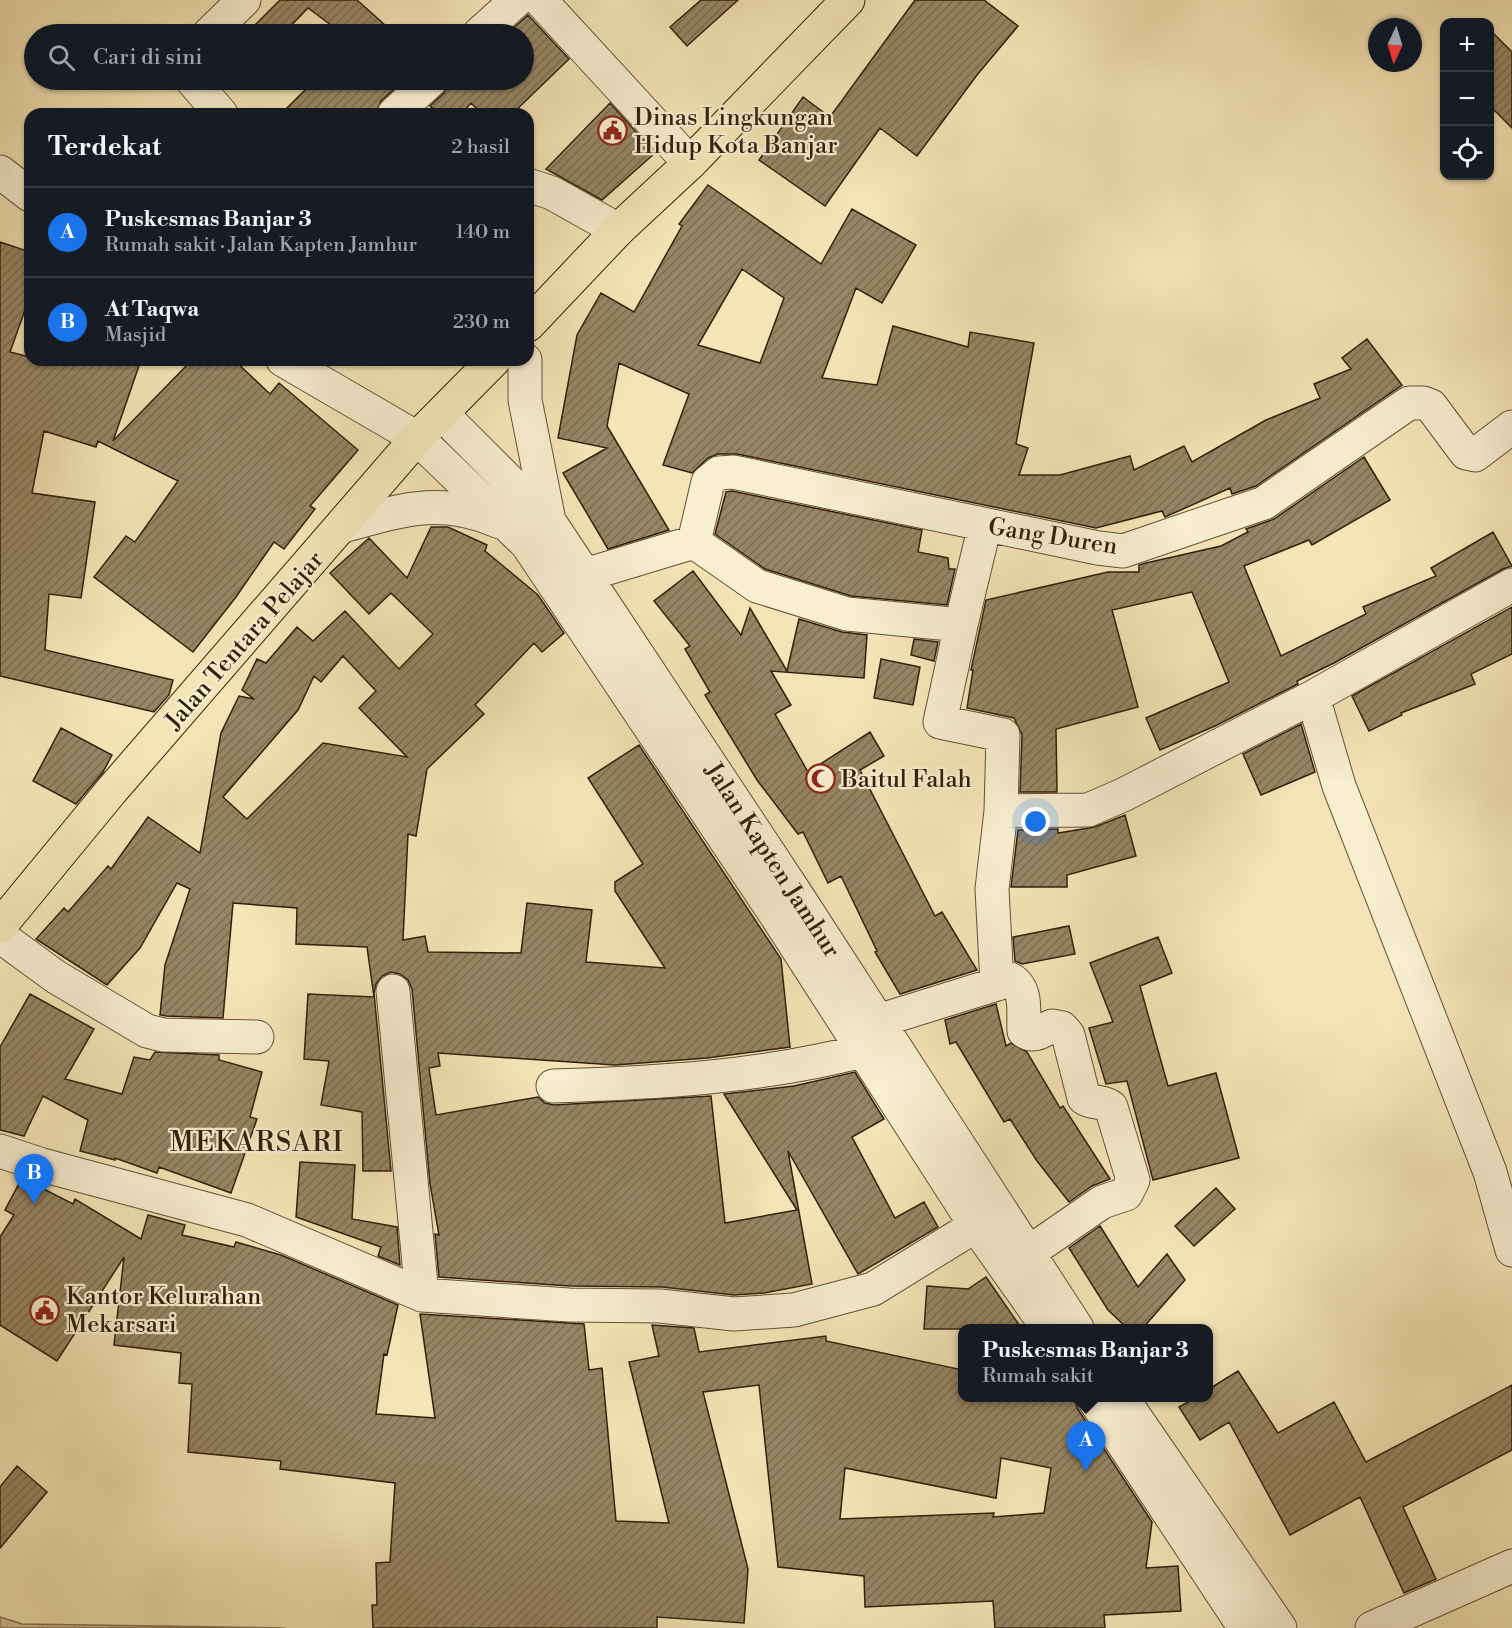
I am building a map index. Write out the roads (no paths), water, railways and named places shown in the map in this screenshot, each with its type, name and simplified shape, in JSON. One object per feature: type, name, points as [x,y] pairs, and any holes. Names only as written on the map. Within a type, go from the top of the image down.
[{"type":"main road","points":[[534,319],[618,230],[690,163],[848,0]]},
{"type":"main road","name":"Jalan Tentara Pelajar","points":[[0,926],[112,790],[417,438],[488,366]]},
{"type":"street","points":[[219,24],[244,0]]},
{"type":"street","points":[[490,24],[517,0]]},
{"type":"street","points":[[540,0],[690,163]]},
{"type":"street","points":[[201,90],[216,108]]},
{"type":"street","points":[[401,108],[420,90]]},
{"type":"street","points":[[0,172],[24,190]]},
{"type":"street","points":[[534,187],[552,194],[618,230]]},
{"type":"street","name":"Jalan Kapten Jamhur","points":[[293,366],[417,438],[538,532],[585,575],[745,842],[862,1051],[988,1218],[1028,1253],[1074,1324]]},
{"type":"street","points":[[343,526],[403,510],[438,506],[474,511],[502,523],[538,532],[525,400],[525,366]]},
{"type":"street","name":"Gang Duren","points":[[694,542],[708,482],[719,473],[733,472],[1098,548],[1123,551],[1264,503],[1409,403],[1423,403],[1431,406],[1466,453],[1474,455],[1511,429]]},
{"type":"street","name":"Jalan Kapten Jamhur","points":[[442,414],[538,532],[745,842],[878,1021],[1045,1324]]},
{"type":"street","points":[[985,525],[940,722],[1003,735],[1001,811],[992,889],[997,984]]},
{"type":"street","points":[[585,575],[694,542],[757,586],[847,614],[961,625]]},
{"type":"street","points":[[1001,811],[1088,810],[1124,795],[1313,697],[1512,585]]},
{"type":"street","points":[[1313,697],[1339,786],[1490,1172],[1512,1250]]},
{"type":"street","points":[[0,936],[56,977],[147,1031],[163,1035],[257,1037]]},
{"type":"street","points":[[878,1021],[1010,979],[1022,990],[1023,1031],[1029,1035],[1037,1034],[1052,1026],[1062,1028],[1068,1035],[1084,1098],[1090,1102],[1107,1103],[1111,1107],[1134,1180],[1126,1194],[1102,1202],[1028,1253]]},
{"type":"street","points":[[393,991],[422,1295]]},
{"type":"street","points":[[553,1086],[667,1082],[801,1065],[862,1051]]},
{"type":"street","points":[[0,1150],[42,1165],[247,1220],[422,1295],[569,1305],[660,1306],[734,1314],[794,1310],[873,1289],[988,1218]]},
{"type":"street","points":[[1096,1402],[1245,1628]]},
{"type":"street","points":[[1125,1402],[1280,1628]]},
{"type":"street","points":[[1372,1628],[1512,1566]]},
{"type":"place","name":"Dinas Lingkungan Hidup Kota Banjar","points":[[613,131]]},
{"type":"place","name":"Baitul Falah","points":[[820,779]]},
{"type":"place","name":"At Taqwa","points":[[34,1204]]},
{"type":"place","name":"Kantor Kelurahan Mekarsari","points":[[45,1310]]},
{"type":"place","name":"Puskesmas Banjar 3","points":[[1086,1471]]},
{"type":"district","name":"MEKARSARI","points":[[257,1142]]}]
